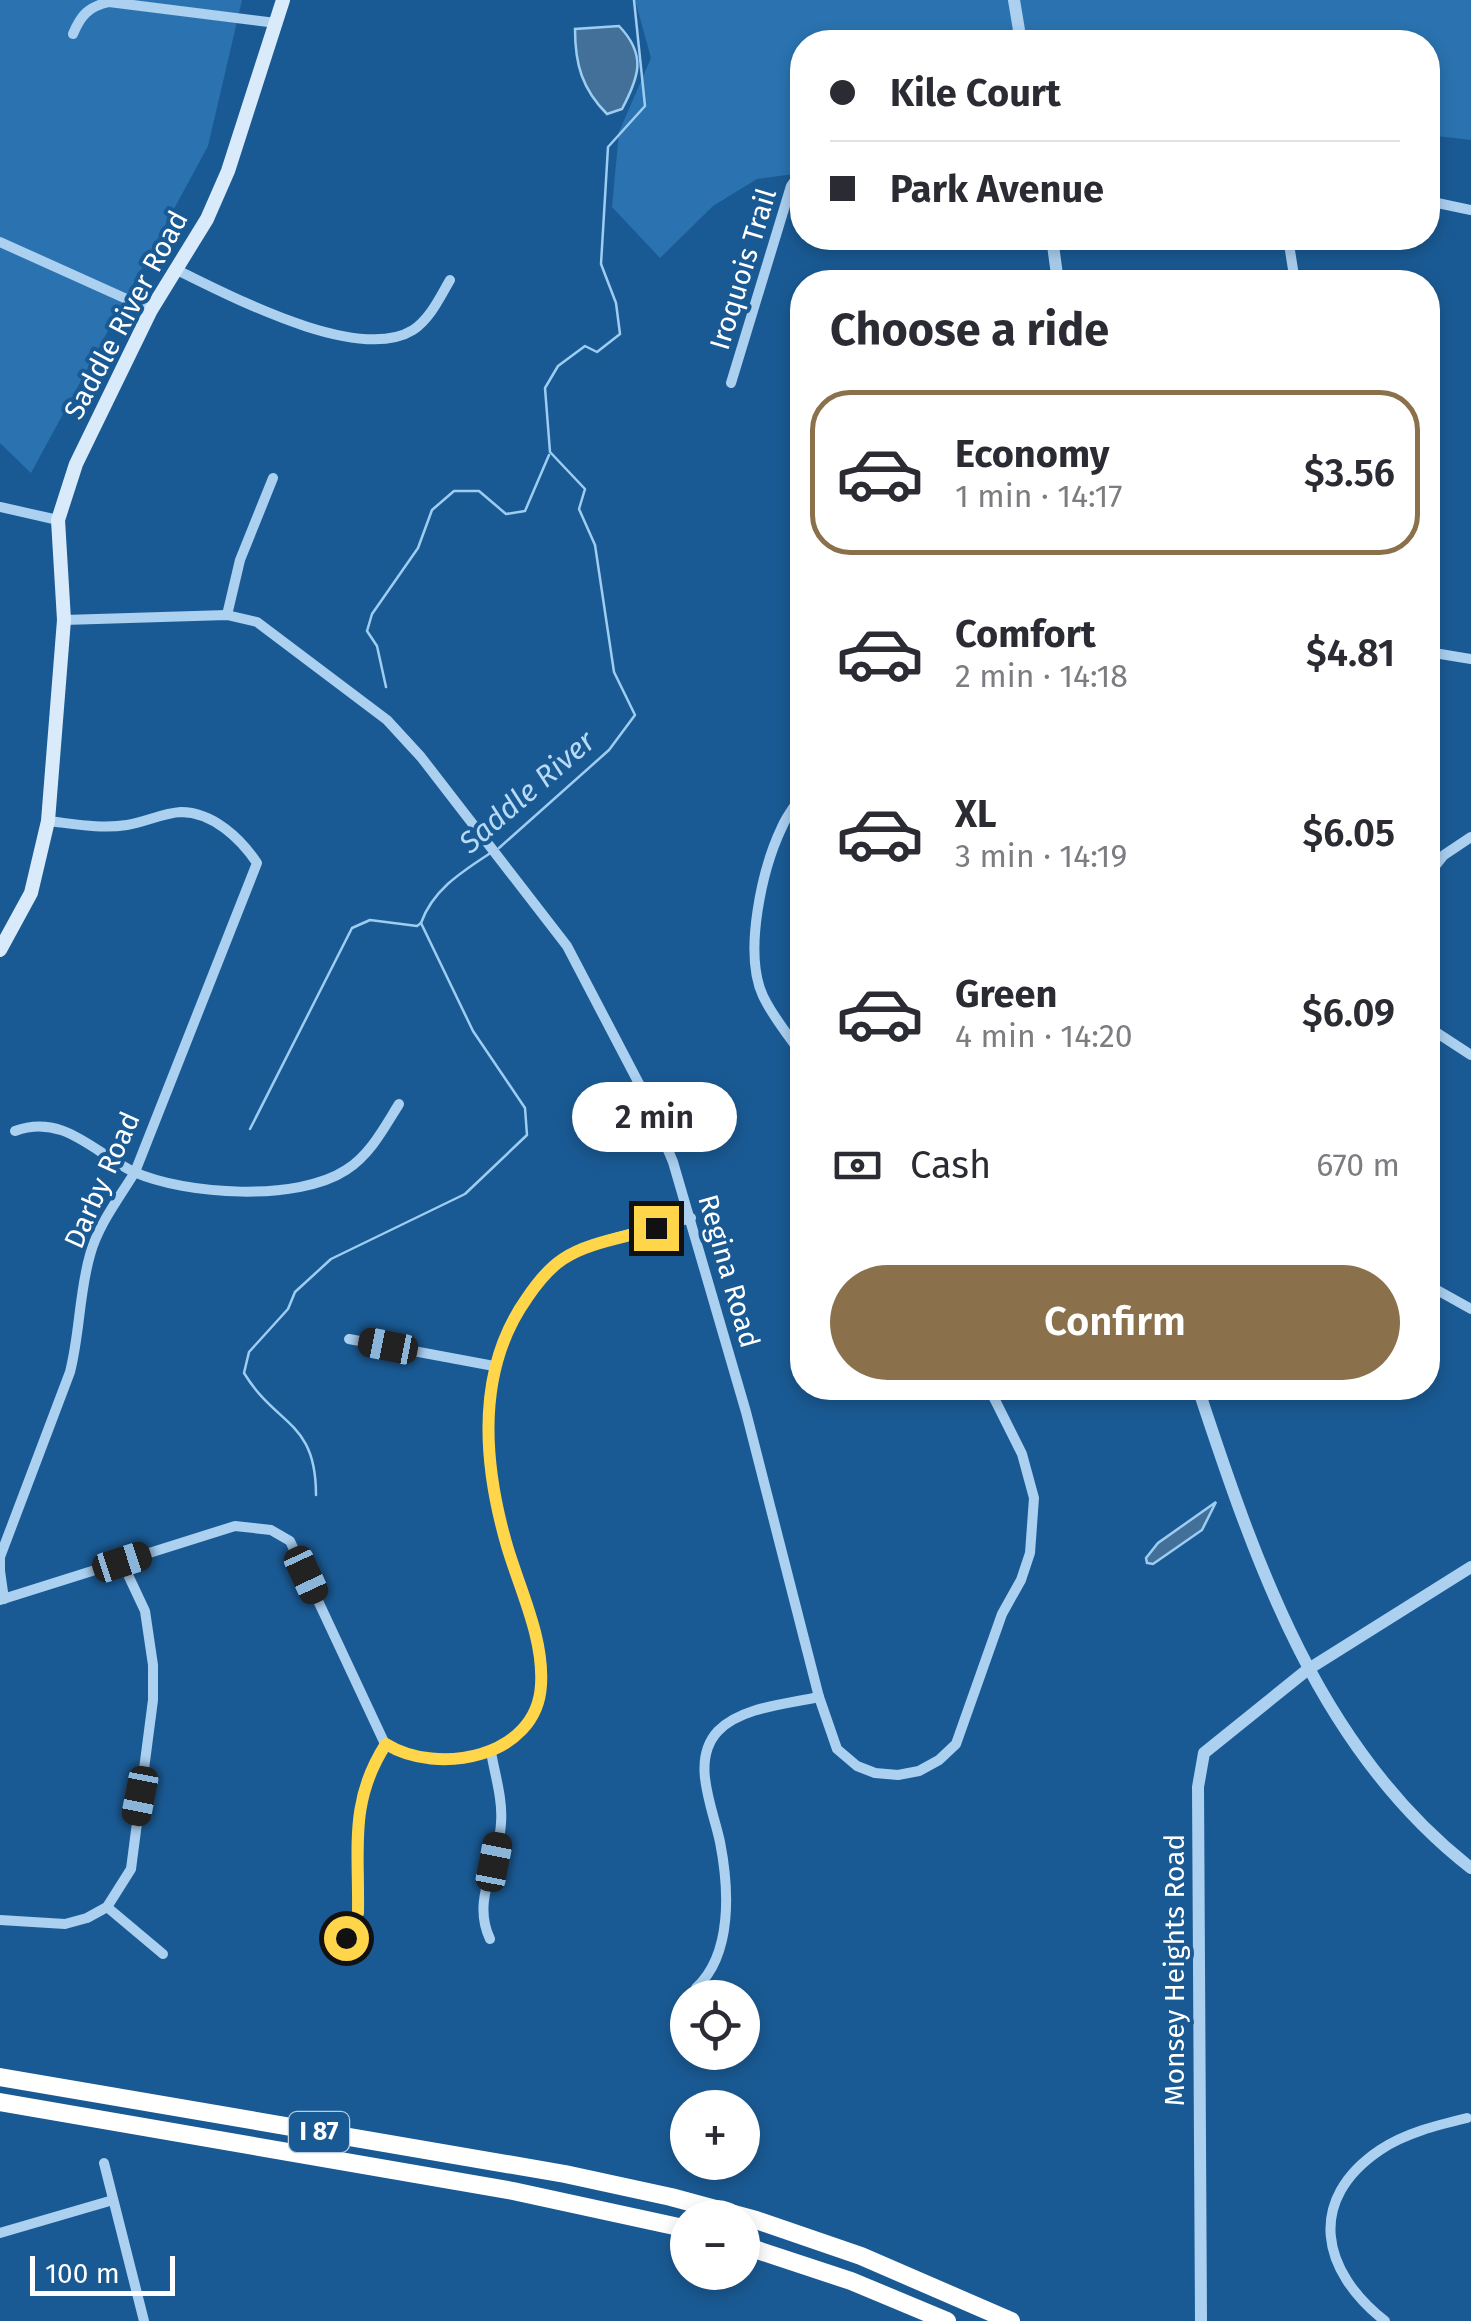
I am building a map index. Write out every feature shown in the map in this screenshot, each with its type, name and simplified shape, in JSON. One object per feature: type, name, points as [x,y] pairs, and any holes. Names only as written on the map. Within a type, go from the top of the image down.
[{"type":"highway","name":"I 87","points":[[0,2078],[638,2190],[703,2205],[862,2256],[1011,2321]]},
{"type":"highway","name":"I 87","points":[[0,2102],[462,2182],[670,2225]]},
{"type":"highway","points":[[760,2250],[851,2281],[947,2321]]},
{"type":"main road","name":"Saddle River Road","points":[[0,950],[31,893],[48,822],[59,723],[64,620],[58,520],[76,464],[151,310],[207,219],[228,171],[282,0]]},
{"type":"street","points":[[1014,0],[1019,30]]},
{"type":"street","points":[[73,34],[81,14],[109,2],[276,23]]},
{"type":"street","name":"Iroquois Trail","points":[[732,384],[790,189]]},
{"type":"street","points":[[1440,204],[1471,210]]},
{"type":"street","points":[[0,242],[151,310]]},
{"type":"street","points":[[177,270],[242,301],[350,339],[368,341],[391,340],[415,329],[428,316],[450,280]]},
{"type":"street","points":[[227,615],[240,560],[274,478]]},
{"type":"street","points":[[0,507],[58,520]]},
{"type":"street","name":"Regina Road","points":[[64,620],[227,615],[257,622],[388,720],[546,917],[566,946],[646,1097],[691,1218],[746,1412],[819,1697],[837,1748],[857,1766],[874,1774],[898,1775],[919,1770],[939,1760],[956,1744],[1002,1614],[1030,1554],[1034,1498],[1022,1454],[995,1400]]},
{"type":"street","points":[[1440,654],[1471,659]]},
{"type":"street","name":"Darby Road","points":[[2,1600],[0,1571],[6,1542],[70,1372],[90,1252],[135,1172],[258,863],[236,838],[205,818],[183,812],[104,827],[48,822]]},
{"type":"street","points":[[790,813],[782,826],[761,896],[755,933],[757,978],[764,997],[790,1036]]},
{"type":"street","points":[[1440,860],[1471,837]]},
{"type":"street","points":[[1440,1034],[1471,1056]]},
{"type":"street","points":[[16,1131],[32,1125],[54,1127],[80,1137],[135,1172],[206,1188],[284,1191],[308,1187],[346,1170],[363,1156],[398,1104]]},
{"type":"street","points":[[2,1600],[235,1526],[271,1530],[290,1541],[386,1744],[418,1759],[491,1752],[514,1740],[526,1728],[542,1686],[531,1616],[494,1499],[487,1434],[494,1366],[510,1322],[543,1276],[565,1257],[691,1218]]},
{"type":"street","points":[[1440,1292],[1471,1309]]},
{"type":"street","points":[[349,1339],[494,1366]]},
{"type":"street","points":[[1202,1400],[1266,1578],[1335,1718],[1396,1797],[1471,1868]]},
{"type":"street","points":[[0,1920],[65,1924],[86,1918],[107,1907],[131,1869],[153,1700],[153,1665],[144,1612],[122,1562]]},
{"type":"street","name":"Monsey Heights Road","points":[[1200,2321],[1199,1769],[1204,1753],[1308,1670],[1471,1567]]},
{"type":"street","points":[[704,1980],[717,1958],[724,1930],[724,1880],[705,1766],[708,1745],[720,1729],[743,1715],[819,1697]]},
{"type":"street","points":[[346,1938],[358,1912],[362,1790],[386,1744]]},
{"type":"street","points":[[490,1939],[482,1922],[482,1900],[502,1824],[491,1752]]},
{"type":"street","points":[[107,1907],[163,1954]]},
{"type":"street","points":[[1385,2321],[1347,2282],[1333,2258],[1328,2230],[1335,2205],[1350,2179],[1378,2151],[1395,2141],[1467,2118]]},
{"type":"street","points":[[104,2162],[144,2321]]},
{"type":"street","points":[[0,2233],[114,2200]]},
{"type":"shaded area","points":[[0,0],[242,0],[208,146],[31,473],[0,443]]},
{"type":"shaded area","points":[[635,0],[1471,0],[1471,140],[1440,136],[1440,30],[790,30],[790,175],[757,179],[713,206],[660,258],[612,207],[619,132],[651,58]]},
{"type":"shaded area","points":[[619,26],[634,47],[636,76],[622,109],[607,114],[591,95],[582,75],[575,29]]},
{"type":"shaded area","points":[[1216,1502],[1202,1530],[1153,1564],[1147,1563],[1146,1558],[1158,1543]]},
{"type":"waterway","name":"Saddle River","points":[[499,848],[609,750],[635,715],[614,672],[595,545],[579,509],[585,489],[550,452],[545,388],[558,366],[585,346],[597,352],[620,334],[616,303],[601,264],[608,147],[645,106],[634,0]]},
{"type":"waterway","points":[[386,687],[377,646],[367,631],[372,614],[418,548],[432,510],[454,491],[479,491],[506,514],[525,511],[549,455]]},
{"type":"waterway","name":"Saddle River","points":[[316,1495],[314,1470],[302,1438],[244,1373],[249,1352],[288,1309],[295,1292],[331,1259],[465,1194],[527,1135],[525,1108],[473,1031],[421,923],[441,891],[492,852]]},
{"type":"waterway","points":[[250,1129],[352,928],[370,920],[417,926],[421,923]]},
{"type":"route","points":[[346,1938],[358,1912],[362,1790],[386,1744],[418,1759],[491,1752],[514,1740],[526,1728],[537,1705],[542,1686],[531,1616],[494,1499],[487,1434],[494,1366],[510,1322],[543,1276],[565,1257],[656,1228]]}]
